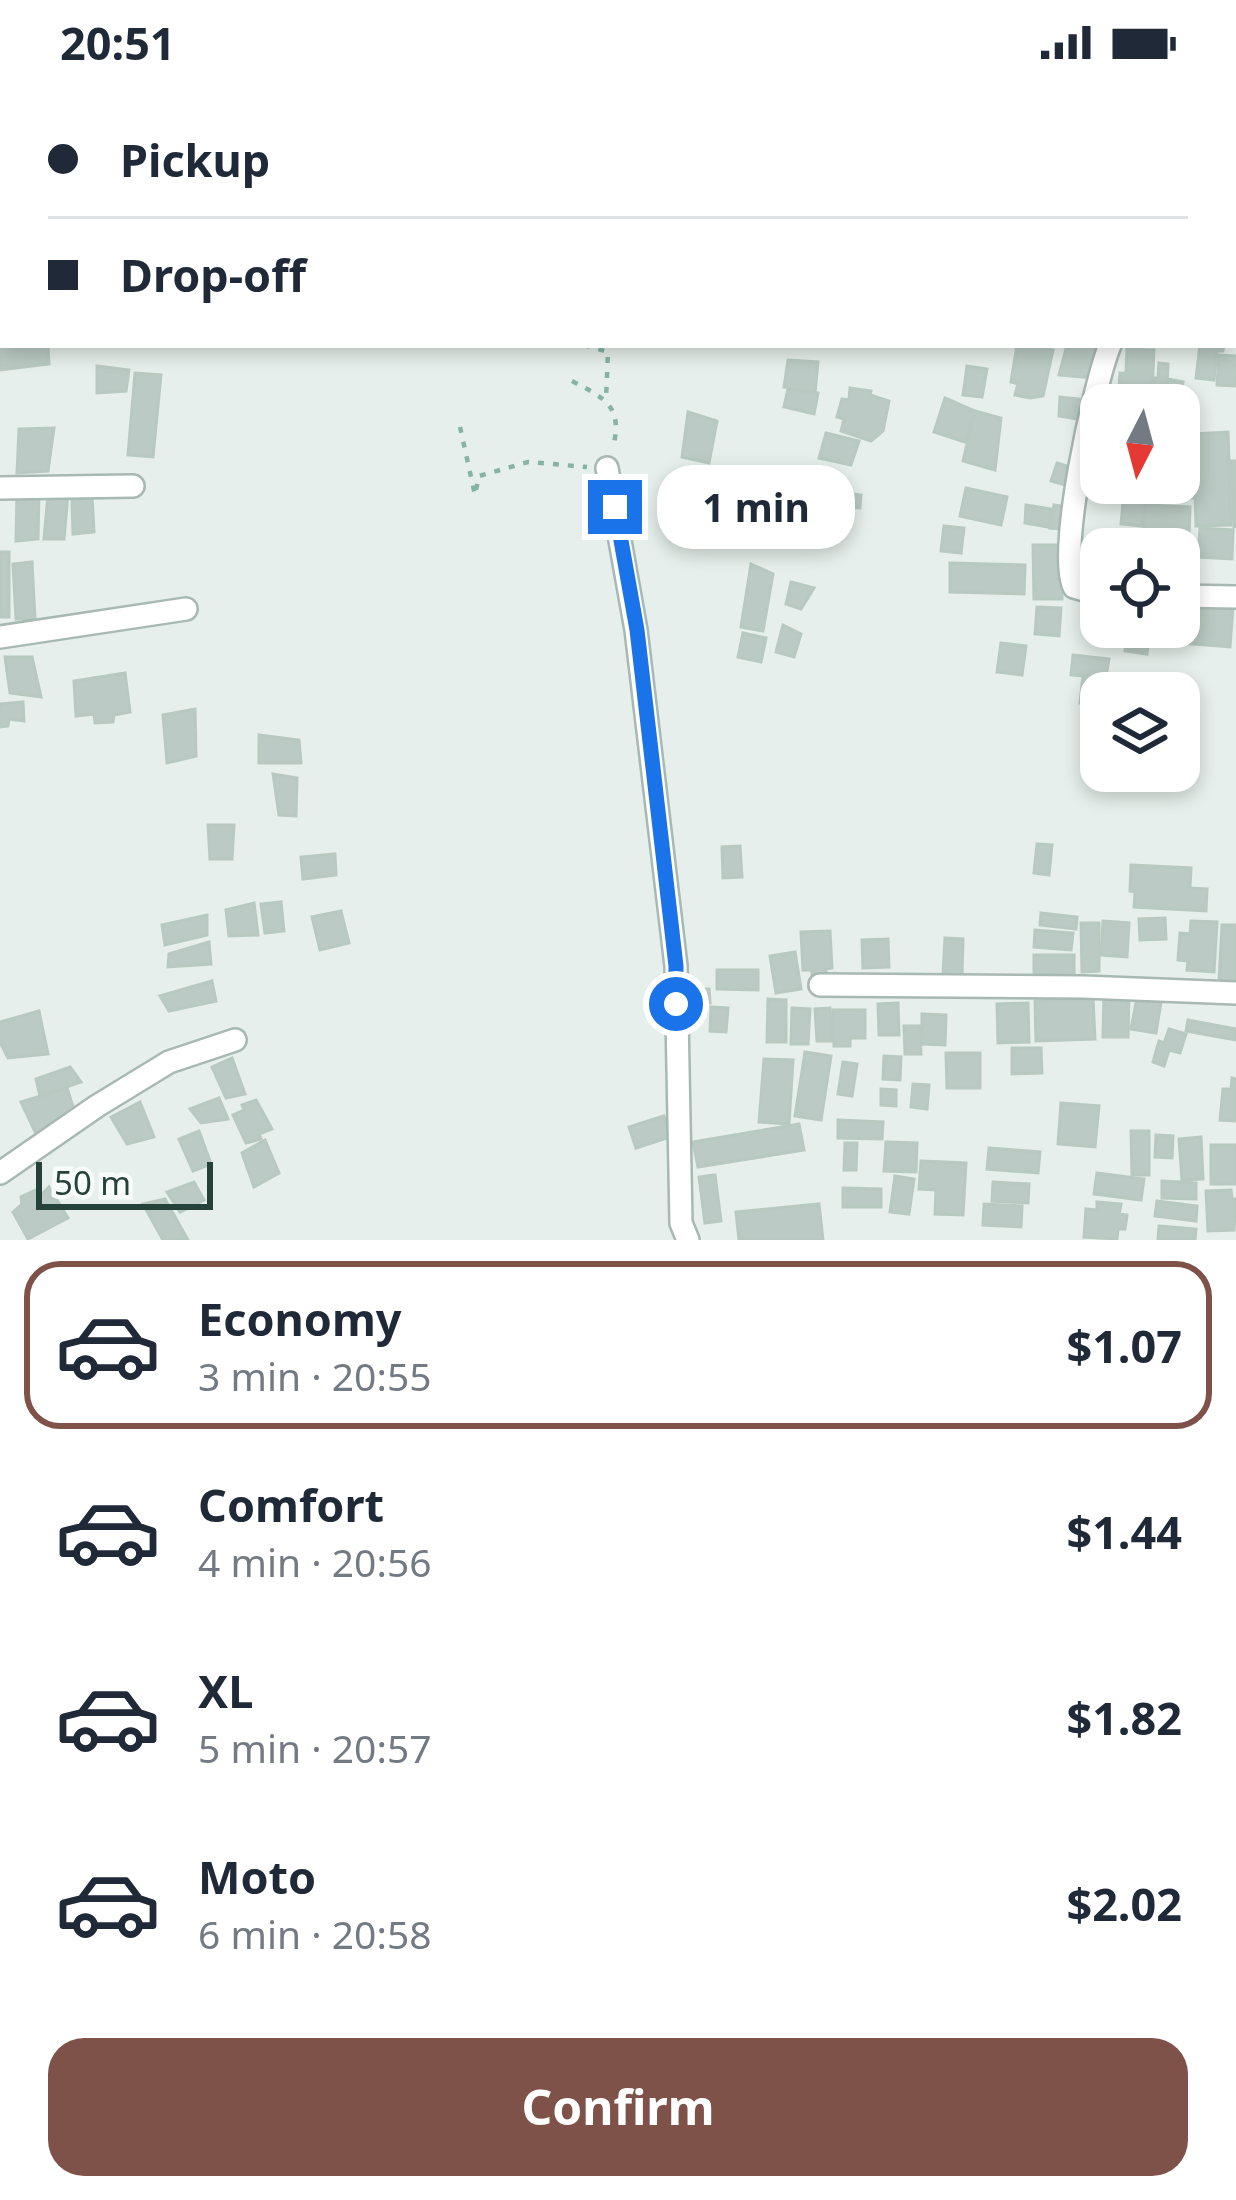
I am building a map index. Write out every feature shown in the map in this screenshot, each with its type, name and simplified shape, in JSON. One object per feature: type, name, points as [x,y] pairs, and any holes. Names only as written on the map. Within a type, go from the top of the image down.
[{"type":"street","points":[[1080,589],[1070,580],[1069,552],[1090,413],[1109,348]]},
{"type":"street","points":[[608,468],[637,630],[676,966],[681,1223],[688,1240]]},
{"type":"street","points":[[0,488],[133,486]]},
{"type":"street","points":[[1200,596],[1236,597]]},
{"type":"street","points":[[0,637],[186,609]]},
{"type":"street","points":[[820,985],[1236,993]]},
{"type":"street","points":[[0,1173],[169,1062],[235,1040]]},
{"type":"path","points":[[460,427],[475,495],[479,476],[528,462],[608,468],[618,426],[606,399],[608,352],[594,348]]},
{"type":"path","points":[[572,381],[606,399]]},
{"type":"building","points":[[0,348],[48,348],[49,364],[0,370]]},
{"type":"building","points":[[1017,348],[1053,350],[1043,396],[1015,395],[1018,384],[1011,382]]},
{"type":"building","points":[[1066,348],[1102,348],[1092,378],[1059,375]]},
{"type":"building","points":[[1200,348],[1224,348],[1217,351],[1214,380],[1196,378]]},
{"type":"building","points":[[1127,349],[1154,350],[1153,372],[1126,371]]},
{"type":"building","points":[[1219,355],[1236,356],[1236,386],[1217,385]]},
{"type":"building","points":[[788,360],[818,362],[815,393],[784,387]]},
{"type":"building","points":[[1159,363],[1168,364],[1167,384],[1153,384]]},
{"type":"building","points":[[97,366],[129,370],[126,391],[97,393]]},
{"type":"building","points":[[967,366],[987,369],[982,397],[963,395]]},
{"type":"building","points":[[135,373],[161,375],[153,457],[128,455]]},
{"type":"building","points":[[1120,373],[1153,374],[1153,384],[1119,384]]},
{"type":"building","points":[[850,388],[871,391],[870,395],[889,401],[883,431],[871,441],[841,431],[844,419],[837,417],[842,399],[849,400]]},
{"type":"building","points":[[788,389],[818,393],[814,414],[784,407]]},
{"type":"building","points":[[1060,397],[1080,399],[1080,420],[1059,416]]},
{"type":"building","points":[[945,398],[975,411],[965,442],[934,432]]},
{"type":"building","points":[[975,411],[1001,418],[995,470],[963,461]]},
{"type":"building","points":[[688,412],[717,421],[709,463],[682,457]]},
{"type":"building","points":[[54,428],[48,471],[17,473],[19,429]]},
{"type":"building","points":[[1228,432],[1231,525],[1196,526],[1200,434]]},
{"type":"building","points":[[826,433],[859,441],[851,465],[819,458]]},
{"type":"building","points":[[1231,461],[1236,461],[1234,527]]},
{"type":"building","points":[[1057,463],[1076,469],[1073,487],[1051,481]]},
{"type":"building","points":[[966,488],[1007,497],[1001,525],[960,516]]},
{"type":"building","points":[[815,489],[861,495],[860,508],[811,504]]},
{"type":"building","points":[[39,492],[38,539],[16,541],[17,493]]},
{"type":"building","points":[[68,493],[64,539],[44,539],[48,495]]},
{"type":"building","points":[[92,496],[94,532],[73,534],[72,500]]},
{"type":"building","points":[[753,502],[789,514],[781,542],[745,537]]},
{"type":"building","points":[[1123,504],[1144,504],[1142,526],[1121,524]]},
{"type":"building","points":[[1026,505],[1051,509],[1048,527],[1025,523]]},
{"type":"building","points":[[1054,505],[1069,507],[1066,529],[1050,528]]},
{"type":"building","points":[[1145,505],[1190,507],[1189,528],[1144,528]]},
{"type":"building","points":[[727,510],[749,517],[745,537],[719,531]]},
{"type":"building","points":[[944,526],[964,528],[961,553],[941,551]]},
{"type":"building","points":[[1200,528],[1233,530],[1232,559],[1200,557]]},
{"type":"building","points":[[1033,545],[1062,545],[1062,599],[1034,599]]},
{"type":"building","points":[[0,552],[9,552],[9,617],[0,617]]},
{"type":"building","points":[[32,562],[35,619],[16,619],[13,564]]},
{"type":"building","points":[[950,563],[1025,565],[1024,594],[950,592]]},
{"type":"building","points":[[751,564],[773,574],[763,631],[741,627]]},
{"type":"building","points":[[791,582],[814,588],[801,609],[786,604]]},
{"type":"building","points":[[1200,603],[1233,606],[1230,647],[1200,645]]},
{"type":"building","points":[[1037,607],[1061,608],[1059,636],[1035,634]]},
{"type":"building","points":[[783,625],[801,634],[794,657],[776,652]]},
{"type":"building","points":[[743,633],[766,638],[761,662],[738,657]]},
{"type":"building","points":[[1001,643],[1026,646],[1022,675],[997,672]]},
{"type":"building","points":[[1125,648],[1148,648],[1147,654]]},
{"type":"building","points":[[1073,655],[1109,659],[1107,672],[1071,675]]},
{"type":"building","points":[[5,657],[32,657],[41,697],[10,693]]},
{"type":"building","points":[[125,673],[130,712],[114,715],[113,722],[95,723],[94,714],[76,716],[74,681]]},
{"type":"building","points":[[23,702],[24,721],[9,719],[8,726],[0,727],[0,704]]},
{"type":"building","points":[[195,709],[196,756],[167,763],[163,715]]},
{"type":"building","points":[[259,735],[299,740],[301,763],[259,763]]},
{"type":"building","points":[[273,774],[297,778],[296,816],[279,815]]},
{"type":"building","points":[[208,825],[234,825],[232,859],[210,859]]},
{"type":"building","points":[[1037,844],[1052,845],[1049,875],[1034,873]]},
{"type":"building","points":[[740,846],[742,877],[723,878],[722,847]]},
{"type":"building","points":[[335,854],[336,875],[303,879],[301,857]]},
{"type":"building","points":[[1131,865],[1191,868],[1190,888],[1207,889],[1206,911],[1134,907]]},
{"type":"building","points":[[281,902],[284,931],[265,933],[261,904]]},
{"type":"building","points":[[254,903],[258,935],[229,936],[226,910]]},
{"type":"building","points":[[341,911],[349,943],[320,950],[312,917]]},
{"type":"building","points":[[1041,913],[1077,917],[1076,929],[1040,925]]},
{"type":"building","points":[[207,915],[207,935],[165,945],[162,925]]},
{"type":"building","points":[[1165,918],[1166,939],[1140,940],[1139,919]]},
{"type":"building","points":[[1103,921],[1129,923],[1127,957],[1101,955]]},
{"type":"building","points":[[1191,921],[1217,922],[1214,972],[1187,970],[1188,961],[1178,960],[1180,933],[1190,934]]},
{"type":"building","points":[[1081,923],[1099,923],[1099,971],[1082,972]]},
{"type":"building","points":[[1222,925],[1236,925],[1236,981],[1219,981]]},
{"type":"building","points":[[1035,930],[1073,933],[1071,950],[1034,947]]},
{"type":"building","points":[[830,931],[832,968],[826,969],[826,976],[812,977],[812,970],[803,970],[801,932]]},
{"type":"building","points":[[945,938],[963,939],[962,976],[943,975]]},
{"type":"building","points":[[888,939],[889,967],[863,968],[862,940]]},
{"type":"building","points":[[209,942],[211,964],[168,967],[169,954]]},
{"type":"building","points":[[795,952],[801,989],[776,993],[770,956]]},
{"type":"building","points":[[1034,955],[1074,955],[1074,976],[1034,977]]},
{"type":"building","points":[[717,970],[758,970],[758,990],[717,989]]},
{"type":"building","points":[[212,981],[216,1001],[169,1011],[160,996]]},
{"type":"building","points":[[685,989],[709,989],[710,1003],[685,1003]]},
{"type":"building","points":[[1104,991],[1129,993],[1128,1037],[1103,1037]]},
{"type":"building","points":[[1137,998],[1161,1002],[1156,1033],[1131,1029]]},
{"type":"building","points":[[768,999],[786,1000],[786,1042],[767,1042]]},
{"type":"building","points":[[1093,999],[1095,1039],[1036,1041],[1035,1001]]},
{"type":"building","points":[[898,1003],[899,1035],[879,1035],[878,1004]]},
{"type":"building","points":[[1028,1003],[1029,1042],[998,1043],[997,1004]]},
{"type":"building","points":[[711,1007],[728,1008],[726,1032],[710,1031]]},
{"type":"building","points":[[792,1008],[810,1009],[808,1044],[791,1044]]},
{"type":"building","points":[[830,1008],[832,1041],[817,1041],[815,1009]]},
{"type":"building","points":[[833,1010],[865,1010],[865,1038],[850,1038],[850,1046],[834,1046]]},
{"type":"building","points":[[39,1011],[48,1054],[8,1058],[0,1042],[0,1022]]},
{"type":"building","points":[[922,1014],[946,1015],[945,1045],[922,1044]]},
{"type":"building","points":[[1188,1020],[1236,1029],[1236,1040],[1186,1031]]},
{"type":"building","points":[[904,1026],[920,1026],[921,1054],[905,1054]]},
{"type":"building","points":[[1169,1029],[1186,1034],[1180,1053],[1169,1050],[1164,1066],[1153,1062],[1159,1041],[1164,1043]]},
{"type":"building","points":[[1012,1048],[1041,1048],[1042,1073],[1012,1074]]},
{"type":"building","points":[[805,1052],[831,1056],[821,1120],[795,1116]]},
{"type":"building","points":[[946,1053],[980,1053],[980,1088],[947,1088]]},
{"type":"building","points":[[884,1056],[901,1057],[900,1080],[883,1079]]},
{"type":"building","points":[[232,1058],[245,1094],[226,1098],[212,1067]]},
{"type":"building","points":[[764,1059],[793,1060],[789,1124],[759,1122]]},
{"type":"building","points":[[843,1062],[857,1064],[852,1096],[838,1094]]},
{"type":"building","points":[[70,1067],[81,1082],[40,1096],[36,1079]]},
{"type":"building","points":[[1232,1078],[1236,1079],[1236,1121],[1220,1120],[1223,1089],[1231,1089]]},
{"type":"building","points":[[913,1084],[929,1085],[927,1109],[911,1107]]},
{"type":"building","points":[[67,1088],[75,1113],[36,1134],[21,1102]]},
{"type":"building","points":[[881,1089],[896,1090],[896,1106],[881,1105]]},
{"type":"building","points":[[219,1098],[228,1119],[201,1123],[190,1109]]},
{"type":"building","points":[[256,1100],[272,1129],[246,1143],[233,1115]]},
{"type":"building","points":[[140,1102],[154,1137],[127,1144],[111,1117]]},
{"type":"building","points":[[1061,1103],[1099,1106],[1095,1147],[1058,1144]]},
{"type":"building","points":[[664,1116],[670,1137],[636,1148],[629,1127]]},
{"type":"building","points":[[838,1120],[883,1122],[882,1139],[838,1138]]},
{"type":"building","points":[[799,1124],[804,1150],[698,1167],[693,1142]]},
{"type":"building","points":[[199,1131],[211,1164],[193,1171],[179,1139]]},
{"type":"building","points":[[1131,1131],[1149,1131],[1149,1175],[1132,1175]]},
{"type":"building","points":[[1156,1135],[1173,1136],[1172,1158],[1155,1157]]},
{"type":"building","points":[[1201,1137],[1203,1179],[1182,1180],[1179,1139]]},
{"type":"building","points":[[265,1140],[279,1173],[254,1187],[242,1153]]},
{"type":"building","points":[[886,1142],[917,1143],[916,1172],[884,1171]]},
{"type":"building","points":[[845,1143],[857,1143],[856,1170],[844,1170]]},
{"type":"building","points":[[1211,1145],[1236,1145],[1236,1184],[1211,1184]]},
{"type":"building","points":[[989,1148],[1040,1152],[1038,1173],[987,1169]]},
{"type":"building","points":[[921,1161],[966,1163],[963,1215],[935,1214],[936,1190],[919,1189]]},
{"type":"building","points":[[1097,1173],[1144,1179],[1141,1200],[1094,1194]]},
{"type":"building","points":[[715,1175],[721,1221],[705,1223],[699,1177]]},
{"type":"building","points":[[895,1176],[914,1179],[909,1214],[890,1212]]},
{"type":"building","points":[[1162,1181],[1196,1183],[1196,1199],[1162,1198]]},
{"type":"building","points":[[194,1182],[204,1200],[180,1212],[167,1192]]},
{"type":"building","points":[[993,1182],[1029,1184],[1028,1203],[992,1201]]},
{"type":"building","points":[[49,1187],[68,1218],[28,1239],[13,1212],[22,1204],[21,1197],[36,1190],[38,1198]]},
{"type":"building","points":[[843,1188],[881,1189],[881,1207],[843,1207]]},
{"type":"building","points":[[1231,1190],[1236,1199],[1234,1230],[1208,1231],[1206,1191]]},
{"type":"building","points":[[165,1199],[188,1240],[163,1240],[143,1204]]},
{"type":"building","points":[[1157,1201],[1197,1206],[1196,1221],[1155,1216]]},
{"type":"building","points":[[1097,1202],[1121,1204],[1119,1214],[1127,1215],[1117,1239],[1084,1237],[1086,1209],[1097,1210]]},
{"type":"building","points":[[819,1204],[823,1240],[739,1240],[736,1212]]},
{"type":"building","points":[[984,1204],[1022,1206],[1021,1227],[983,1225]]},
{"type":"building","points":[[1159,1226],[1196,1229],[1195,1240],[1158,1240]]},
{"type":"route","points":[[615,507],[637,630],[676,966],[676,1004]]}]
